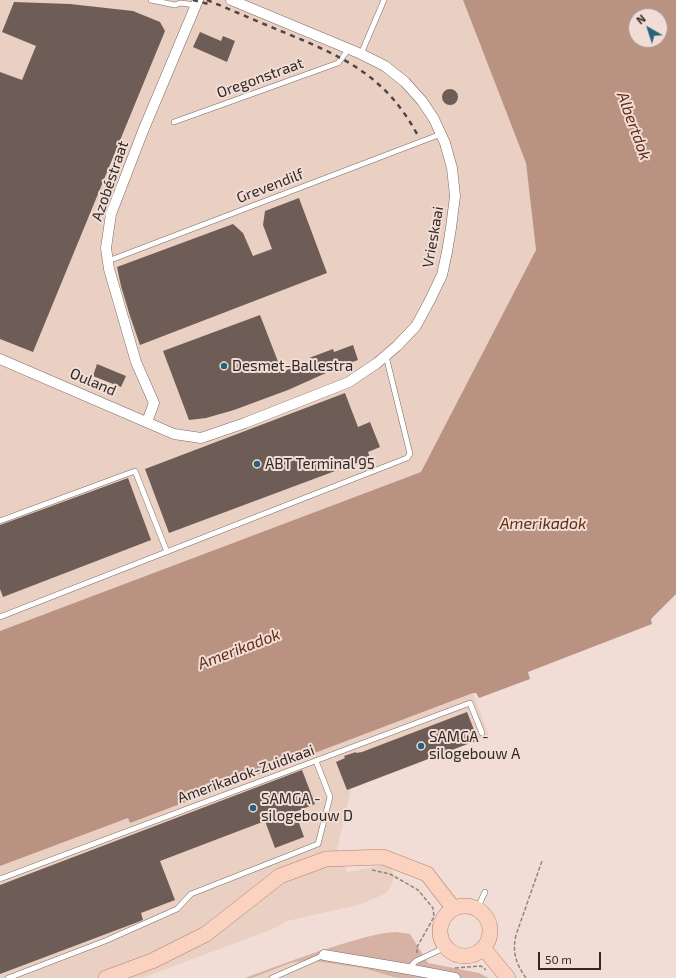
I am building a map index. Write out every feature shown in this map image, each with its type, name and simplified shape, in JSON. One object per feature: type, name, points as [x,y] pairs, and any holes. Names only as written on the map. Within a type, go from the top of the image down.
[{"type":"main road","points":[[106,978],[152,960],[206,934],[280,876],[326,859],[384,857],[426,874],[454,908]]},
{"type":"main road","points":[[470,906],[477,909],[488,919],[491,934],[489,942],[484,949],[467,957],[458,956],[450,952],[440,937],[440,928],[443,919],[454,908],[470,906]]},
{"type":"main road","points":[[484,949],[508,978]]},
{"type":"street","name":"Vrieskaai","points":[[174,434],[201,438],[245,423],[349,382],[386,356],[416,326],[442,275],[448,252],[455,196],[452,168],[446,143],[434,119],[422,101],[405,82],[385,66],[361,54],[231,0]]},
{"type":"street","name":"Azobéstraat","points":[[147,422],[154,404],[136,362],[108,261],[106,248],[112,214],[143,131],[197,3]]},
{"type":"street","name":"Ouland","points":[[0,359],[174,434]]},
{"type":"street","points":[[324,955],[408,968],[454,978]]},
{"type":"lane","points":[[151,0],[175,5],[180,3],[197,3]]},
{"type":"lane","points":[[361,54],[384,0]]},
{"type":"lane","name":"Oregonstraat","points":[[174,122],[338,63],[349,49]]},
{"type":"lane","name":"Grevendilf","points":[[108,261],[441,134]]},
{"type":"lane","points":[[0,617],[407,458],[410,454],[386,356]]},
{"type":"lane","points":[[0,521],[135,470],[167,552]]},
{"type":"lane","name":"Amerikadok-Zuidkaai","points":[[0,879],[470,703],[482,733]]},
{"type":"lane","points":[[8,978],[105,941],[177,909],[191,894],[318,844],[330,797],[316,761]]},
{"type":"lane","points":[[477,909],[485,892]]},
{"type":"lane","points":[[408,968],[416,961],[446,947]]},
{"type":"lane","points":[[272,978],[324,955]]},
{"type":"path","points":[[526,978],[514,956],[514,945],[516,935],[542,861]]},
{"type":"path","points":[[367,868],[390,874],[418,890],[433,908],[434,918],[417,947],[416,961]]},
{"type":"path","points":[[450,968],[480,966],[488,972]]},
{"type":"shaded area","points":[[0,0],[463,0],[526,163],[536,250],[421,472],[0,631]]},
{"type":"shaded area","points":[[473,693],[489,736],[351,789],[337,849],[347,872],[390,864],[394,876],[388,891],[382,895],[358,905],[287,921],[275,928],[142,978],[0,978],[0,866],[128,818],[130,823]]},
{"type":"shaded area","points":[[396,932],[410,934],[428,963],[479,973],[489,978],[397,978],[363,968],[308,960],[291,963],[252,978],[245,978],[342,944],[375,935]]},
{"type":"shaded area","points":[[328,960],[428,978],[252,978],[300,961]]},
{"type":"water","name":"Amerikadok","points":[[463,0],[676,0],[676,594],[651,619],[652,624],[528,672],[530,679],[479,698],[476,693],[473,693],[130,823],[128,818],[0,866],[0,631],[421,472],[536,250],[526,163]]},
{"type":"building","points":[[14,2],[70,4],[133,11],[160,22],[165,31],[33,352],[0,339],[0,72],[22,80],[36,46],[2,32]]},
{"type":"building","points":[[200,32],[221,41],[223,36],[235,41],[227,62],[193,47]]},
{"type":"building","points":[[450,89],[457,94],[458,97],[453,104],[450,105],[443,100],[442,97],[447,90]]},
{"type":"building","points":[[299,198],[327,273],[140,345],[121,286],[117,267],[233,224],[243,233],[253,256],[272,249],[263,225],[265,211]]},
{"type":"building","name":"Desmet-Ballestra","points":[[260,315],[282,372],[310,361],[309,358],[333,349],[334,352],[353,345],[358,360],[325,372],[326,373],[288,390],[234,410],[206,418],[189,420],[163,351]]},
{"type":"building","points":[[97,364],[126,376],[121,387],[93,376]]},
{"type":"building","name":"ABT Terminal 95","points":[[345,393],[358,427],[370,422],[380,447],[368,452],[370,458],[169,533],[145,469]]},
{"type":"building","points":[[128,478],[151,540],[3,597],[0,589],[0,525]]},
{"type":"building","name":"SAMGA - silogebouw A","points":[[467,712],[478,740],[347,790],[336,762],[345,758],[344,756],[356,752],[362,752]]},
{"type":"building","points":[[302,770],[315,804],[295,812],[304,837],[275,848],[265,821],[160,861],[175,900],[141,913],[143,920],[0,974],[0,885]]},
{"type":"railway","points":[[193,0],[212,5]]},
{"type":"railway","points":[[207,0],[309,43],[346,61],[378,84],[392,98],[405,114],[417,134]]},
{"type":"place","name":"Desmet-Ballestra","points":[[224,366]]},
{"type":"place","name":"ABT Terminal 95","points":[[257,464]]},
{"type":"place","name":"SAMGA - silogebouw A","points":[[421,746]]},
{"type":"place","name":"SAMGA - silogebouw D","points":[[253,808]]},
{"type":"water label","name":"Albertdok","points":[[634,126]]}]
